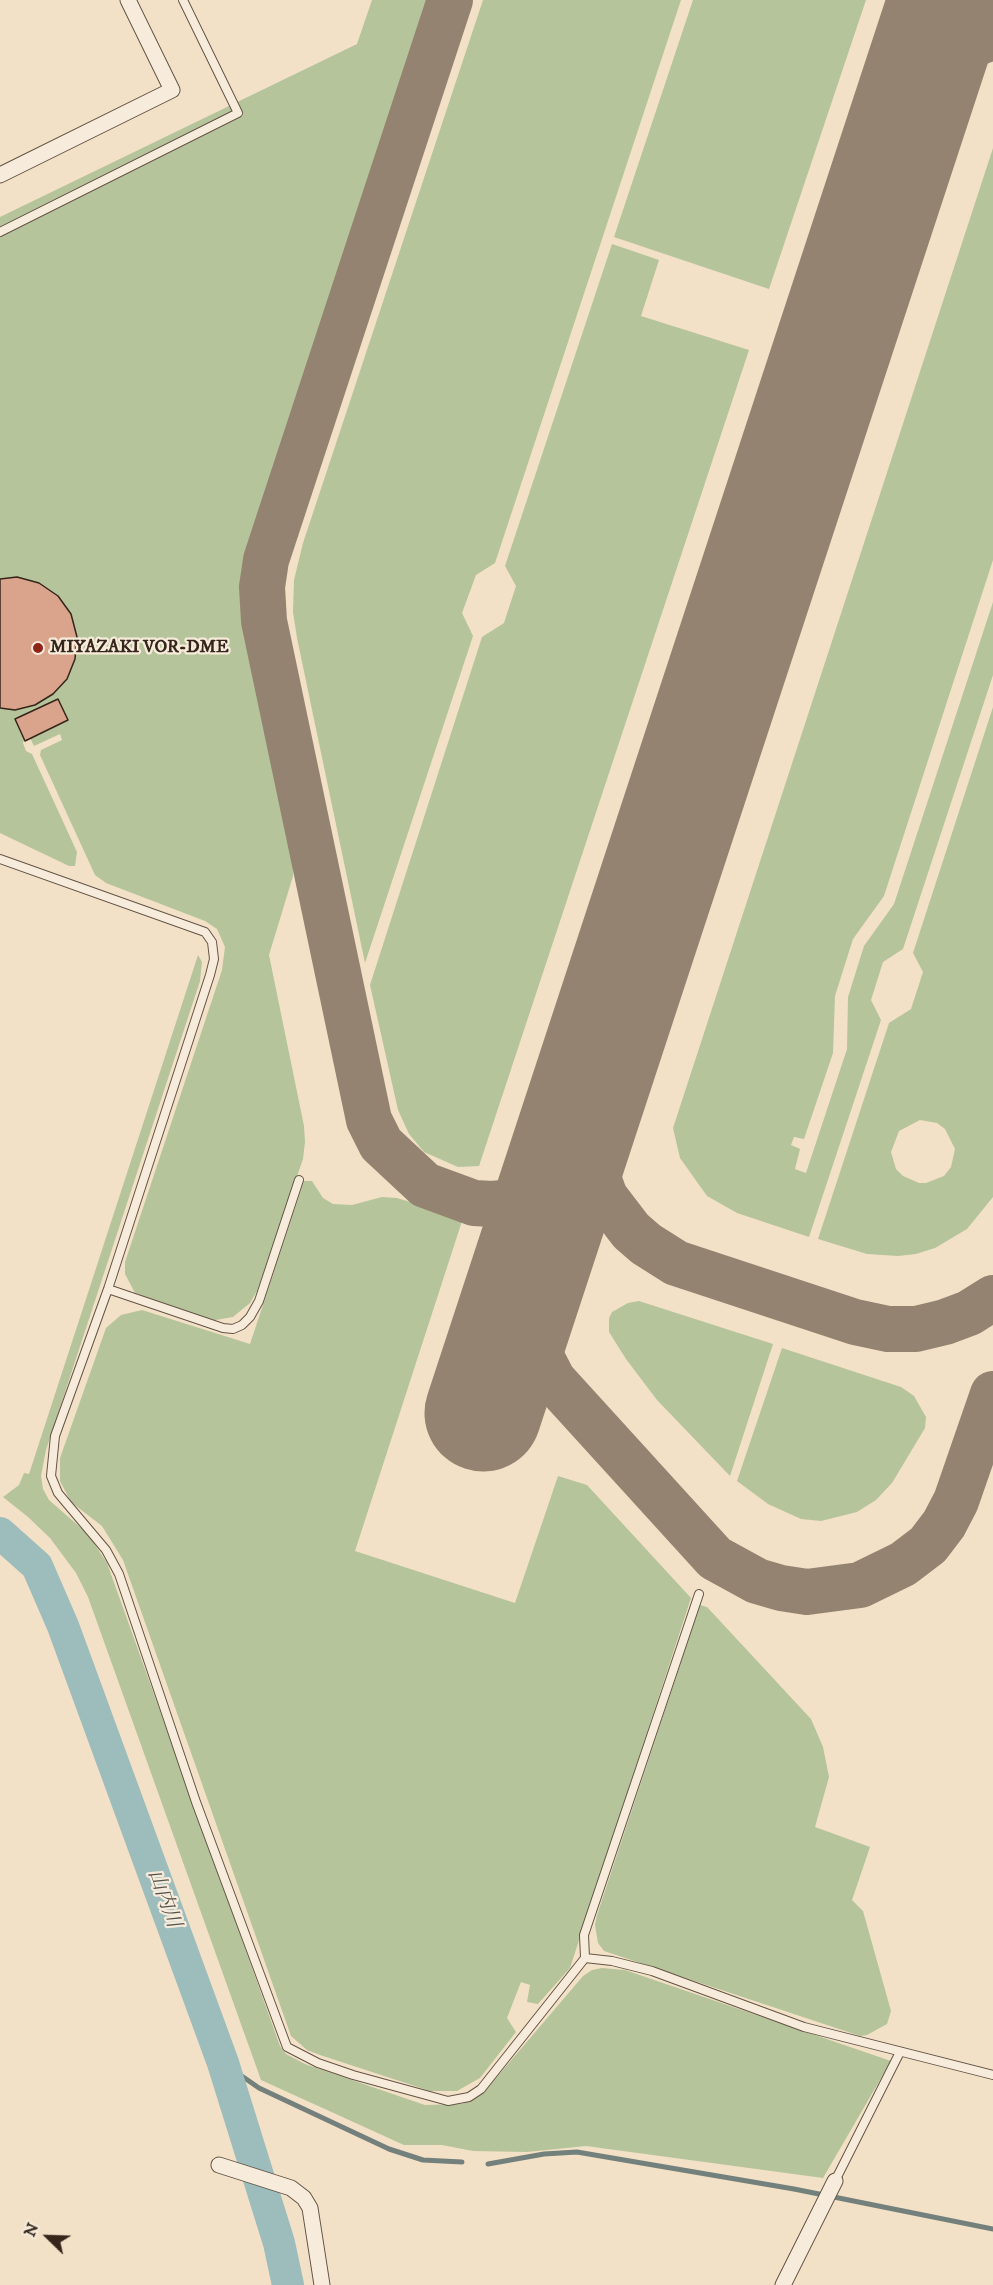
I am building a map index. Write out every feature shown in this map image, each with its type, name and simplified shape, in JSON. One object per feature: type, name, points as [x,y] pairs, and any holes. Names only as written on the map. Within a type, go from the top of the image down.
[{"type":"street","points":[[0,175],[172,90],[128,0]]},
{"type":"street","points":[[219,2164],[291,2188],[304,2198],[310,2208],[322,2285]]},
{"type":"street","points":[[783,2285],[835,2181]]},
{"type":"lane","points":[[0,232],[238,113],[183,0]]},
{"type":"lane","points":[[0,859],[206,932],[212,942],[214,959],[210,975],[108,1289],[55,1437],[51,1476],[58,1493],[106,1550],[119,1574],[196,1802],[286,2047],[318,2063],[447,2100],[469,2097],[481,2089],[508,2058],[585,1958],[584,1935],[699,1594]]},
{"type":"lane","points":[[108,1289],[223,1328],[233,1329],[242,1325],[250,1317],[258,1301],[299,1180]]},
{"type":"lane","points":[[585,1958],[612,1961],[652,1971],[804,2027],[993,2074]]},
{"type":"lane","points":[[835,2181],[900,2052]]},
{"type":"green space","points":[[372,0],[434,0],[256,537],[246,585],[249,630],[294,854],[293,876],[269,955],[304,1126],[303,1159],[257,1291],[250,1303],[233,1317],[210,1321],[135,1293],[125,1274],[125,1262],[222,970],[225,947],[217,929],[205,921],[106,883],[95,875],[40,755],[41,750],[62,740],[60,734],[34,746],[30,738],[25,737],[23,743],[26,751],[32,754],[77,852],[75,866],[69,866],[0,833],[0,217],[357,44]]},
{"type":"green space","points":[[483,0],[681,0],[495,563],[476,575],[462,613],[473,636],[365,963],[297,638],[293,612],[294,580],[303,543]]},
{"type":"green space","points":[[693,0],[866,0],[769,289],[614,237]]},
{"type":"green space","points":[[993,148],[993,560],[884,896],[853,939],[835,996],[833,1053],[804,1139],[794,1137],[791,1145],[800,1149],[795,1169],[806,1173],[847,1049],[848,997],[864,946],[894,904],[993,602],[993,675],[903,949],[883,962],[871,1000],[881,1020],[809,1237],[737,1213],[707,1196],[680,1158],[673,1128]]},
{"type":"green space","points":[[612,244],[659,260],[641,316],[749,350],[479,1166],[458,1167],[424,1152],[409,1134],[398,1110],[370,985],[482,637],[504,623],[516,586],[505,566]]},
{"type":"green space","points":[[993,707],[993,1197],[967,1229],[935,1248],[916,1254],[898,1256],[867,1254],[818,1239],[889,1023],[911,1009],[923,972],[913,953]],"holes":[[[920,1120],[937,1123],[945,1129],[955,1149],[951,1167],[944,1176],[926,1183],[919,1183],[903,1176],[896,1169],[891,1152],[899,1131]]]},
{"type":"green space","points":[[198,955],[202,962],[200,981],[46,1450],[41,1476],[43,1489],[49,1500],[88,1534],[107,1563],[280,2046],[286,2054],[305,2064],[425,2105],[462,2104],[485,2091],[583,1976],[592,1970],[602,1968],[625,1970],[891,2061],[823,2178],[586,2146],[527,2152],[473,2151],[442,2145],[404,2145],[261,2080],[88,1597],[76,1573],[50,1538],[3,1497],[19,1485],[24,1473],[29,1474]]},
{"type":"green space","points":[[304,1181],[312,1181],[323,1198],[333,1204],[352,1205],[382,1197],[397,1198],[463,1218],[355,1551],[515,1603],[558,1476],[587,1485],[691,1598],[570,1968],[538,2004],[527,2002],[530,1985],[521,1982],[507,2018],[516,2032],[480,2078],[457,2091],[430,2091],[320,2055],[307,2050],[291,2036],[123,1560],[102,1526],[71,1502],[60,1481],[60,1458],[106,1328],[121,1315],[142,1310],[250,1344]]},
{"type":"green space","points":[[639,1301],[773,1344],[730,1476],[657,1400],[609,1332],[609,1318],[612,1312],[628,1303]]},
{"type":"green space","points":[[782,1348],[901,1387],[914,1396],[926,1417],[925,1428],[892,1483],[876,1500],[857,1512],[821,1521],[801,1519],[768,1504],[737,1481]]},
{"type":"green space","points":[[700,1605],[707,1607],[811,1719],[823,1747],[829,1777],[815,1827],[870,1847],[852,1900],[863,1911],[891,2011],[887,2024],[867,2035],[860,2036],[604,1951],[598,1943],[595,1925],[597,1915]]},
{"type":"building","name":"MIYAZAKI VOR-DME","points":[[17,577],[39,583],[58,596],[71,614],[77,637],[75,659],[67,679],[53,694],[35,705],[15,710],[0,708],[0,579]]},
{"type":"building","points":[[58,699],[68,720],[25,741],[15,719]]},
{"type":"waterway","name":"山内川","points":[[0,1533],[37,1566],[63,1626],[223,2063],[279,2243],[288,2285]]},
{"type":"waterway","points":[[223,2063],[259,2088],[389,2149],[423,2160],[462,2162]]},
{"type":"waterway","points":[[488,2164],[544,2154],[577,2152],[794,2189],[993,2229]]},
{"type":"taxiway","points":[[450,0],[266,560],[262,587],[264,621],[369,1120],[381,1144],[425,1185],[474,1203],[493,1204],[513,1202],[529,1196],[556,1171],[569,1153]]},
{"type":"taxiway","points":[[902,137],[919,104],[956,57],[977,43],[993,37]]},
{"type":"taxiway","points":[[590,1083],[587,1136],[591,1158],[605,1197],[631,1231],[646,1244],[676,1263],[855,1322],[888,1329],[916,1329],[945,1322],[969,1313],[993,1298]]},
{"type":"taxiway","points":[[532,1268],[531,1315],[535,1345],[553,1380],[715,1558],[757,1581],[781,1588],[807,1592],[860,1585],[903,1564],[928,1545],[944,1524],[956,1501],[993,1394]]},
{"type":"runway","points":[[483,1413],[947,0]]},
{"type":"place","name":"MIYAZAKI VOR-DME","points":[[38,648]]}]
